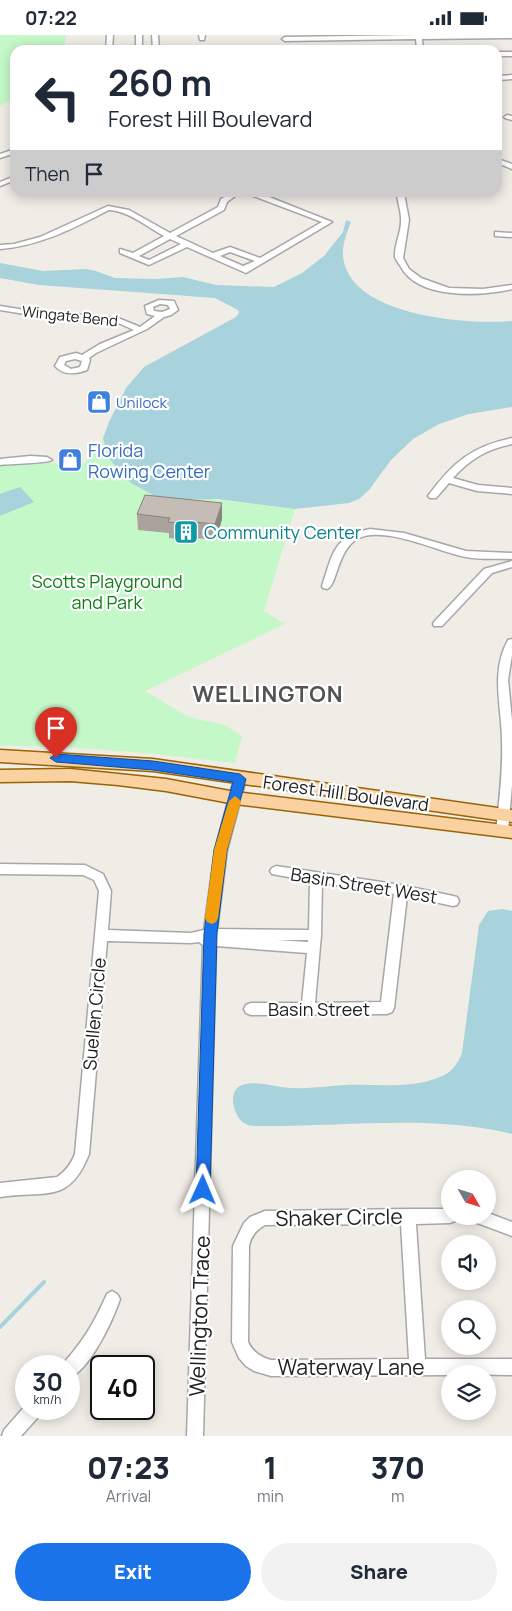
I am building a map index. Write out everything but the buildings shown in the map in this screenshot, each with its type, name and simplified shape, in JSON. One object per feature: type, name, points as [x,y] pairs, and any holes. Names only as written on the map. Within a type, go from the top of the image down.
[{"type":"main road","name":"Forest Hill Boulevard","points":[[0,756],[65,758],[153,765],[508,823]]},
{"type":"main road","name":"Forest Hill Boulevard","points":[[0,776],[70,775],[118,779],[166,785],[236,798],[508,823]]},
{"type":"street","points":[[285,39],[512,36]]},
{"type":"street","points":[[133,256],[221,208],[224,201],[230,197]]},
{"type":"street","points":[[0,247],[18,246],[34,242],[108,208],[114,208],[244,270],[328,222],[264,197]]},
{"type":"street","points":[[401,197],[405,220],[399,257],[404,268],[410,273],[429,284],[458,291],[492,292],[512,287]]},
{"type":"street","points":[[498,234],[512,235]]},
{"type":"street","points":[[123,251],[149,263],[188,243]]},
{"type":"street","points":[[214,256],[230,249],[261,261]]},
{"type":"street","name":"Wingate Bend","points":[[0,308],[118,320],[139,329]]},
{"type":"street","points":[[84,358],[109,341],[155,321],[161,315]]},
{"type":"street","points":[[433,496],[459,464],[476,452],[492,445],[512,441]]},
{"type":"street","points":[[0,462],[30,459],[47,460]]},
{"type":"street","points":[[447,479],[477,488],[512,491]]},
{"type":"street","points":[[327,585],[338,553],[345,543],[355,536],[370,533],[405,535],[466,554],[512,556]]},
{"type":"street","points":[[438,624],[488,571],[512,565]]},
{"type":"street","points":[[508,823],[507,694],[502,668],[512,643]]},
{"type":"street","name":"Wellington Trace","points":[[195,1436],[210,938],[220,850],[240,779]]},
{"type":"street","name":"Suellen Circle","points":[[0,869],[77,869],[93,873],[99,877],[104,891],[82,1154],[79,1164],[74,1173],[65,1181],[55,1185],[0,1190]]},
{"type":"street","name":"Basin Street West","points":[[276,871],[401,890],[453,901]]},
{"type":"street","points":[[308,1009],[314,941],[316,877]]},
{"type":"street","name":"Basin Street","points":[[251,1009],[387,1008],[401,890]]},
{"type":"street","points":[[101,935],[314,941]]},
{"type":"street","points":[[408,1216],[417,1367]]},
{"type":"street","name":"Shaker Circle","points":[[251,1361],[244,1353],[240,1342],[241,1246],[248,1228],[256,1221],[265,1218],[441,1216]]},
{"type":"street","points":[[496,1223],[512,1229]]},
{"type":"street","points":[[80,1356],[97,1335],[107,1317],[112,1299]]},
{"type":"street","name":"Waterway Lane","points":[[251,1361],[260,1366],[271,1368],[512,1367]]},
{"type":"street","points":[[10,1436],[24,1420]]},
{"type":"green space","points":[[0,35],[66,35],[65,45],[10,45],[10,100],[0,106]]},
{"type":"green space","name":"Scotts Playground and Park","points":[[103,438],[108,456],[177,502],[205,498],[295,509],[264,611],[285,624],[145,691],[189,717],[225,725],[242,736],[235,763],[147,753],[0,746],[0,466],[31,462],[85,463]]},
{"type":"water","points":[[346,220],[351,222],[346,234],[343,256],[350,276],[365,292],[387,304],[412,313],[467,321],[512,321],[512,407],[469,414],[439,424],[413,439],[391,460],[369,490],[359,499],[349,503],[295,509],[217,499],[162,500],[131,483],[120,473],[108,456],[103,438],[109,422],[126,388],[144,367],[236,317],[239,313],[238,310],[215,298],[39,285],[0,278],[0,263],[43,271],[86,269],[115,278],[156,279],[183,277],[216,285],[274,287],[302,273],[324,256],[343,232]]},
{"type":"water","points":[[20,487],[34,502],[0,516],[0,494]]},
{"type":"water","points":[[503,909],[512,911],[512,1134],[450,1124],[386,1123],[254,1126],[247,1125],[240,1120],[233,1103],[233,1097],[237,1088],[242,1085],[254,1083],[286,1088],[312,1088],[345,1085],[406,1085],[429,1081],[451,1071],[462,1053],[479,925],[488,911]]},
{"type":"pier","points":[[141,466],[151,469],[152,475],[144,479],[132,477],[131,470]]},
{"type":"waterway","points":[[0,1327],[44,1282]]},
{"type":"slow traffic","points":[[212,918],[220,850],[235,801]]},
{"type":"place","name":"Unilock","points":[[99,402]]},
{"type":"place","name":"Florida Rowing Center","points":[[70,460]]},
{"type":"place","name":"Community Center","points":[[186,532]]},
{"type":"district","name":"WELLINGTON","points":[[268,694]]},
{"type":"route","points":[[56,758],[153,765],[240,779],[220,850],[210,934],[203,1190]]}]
